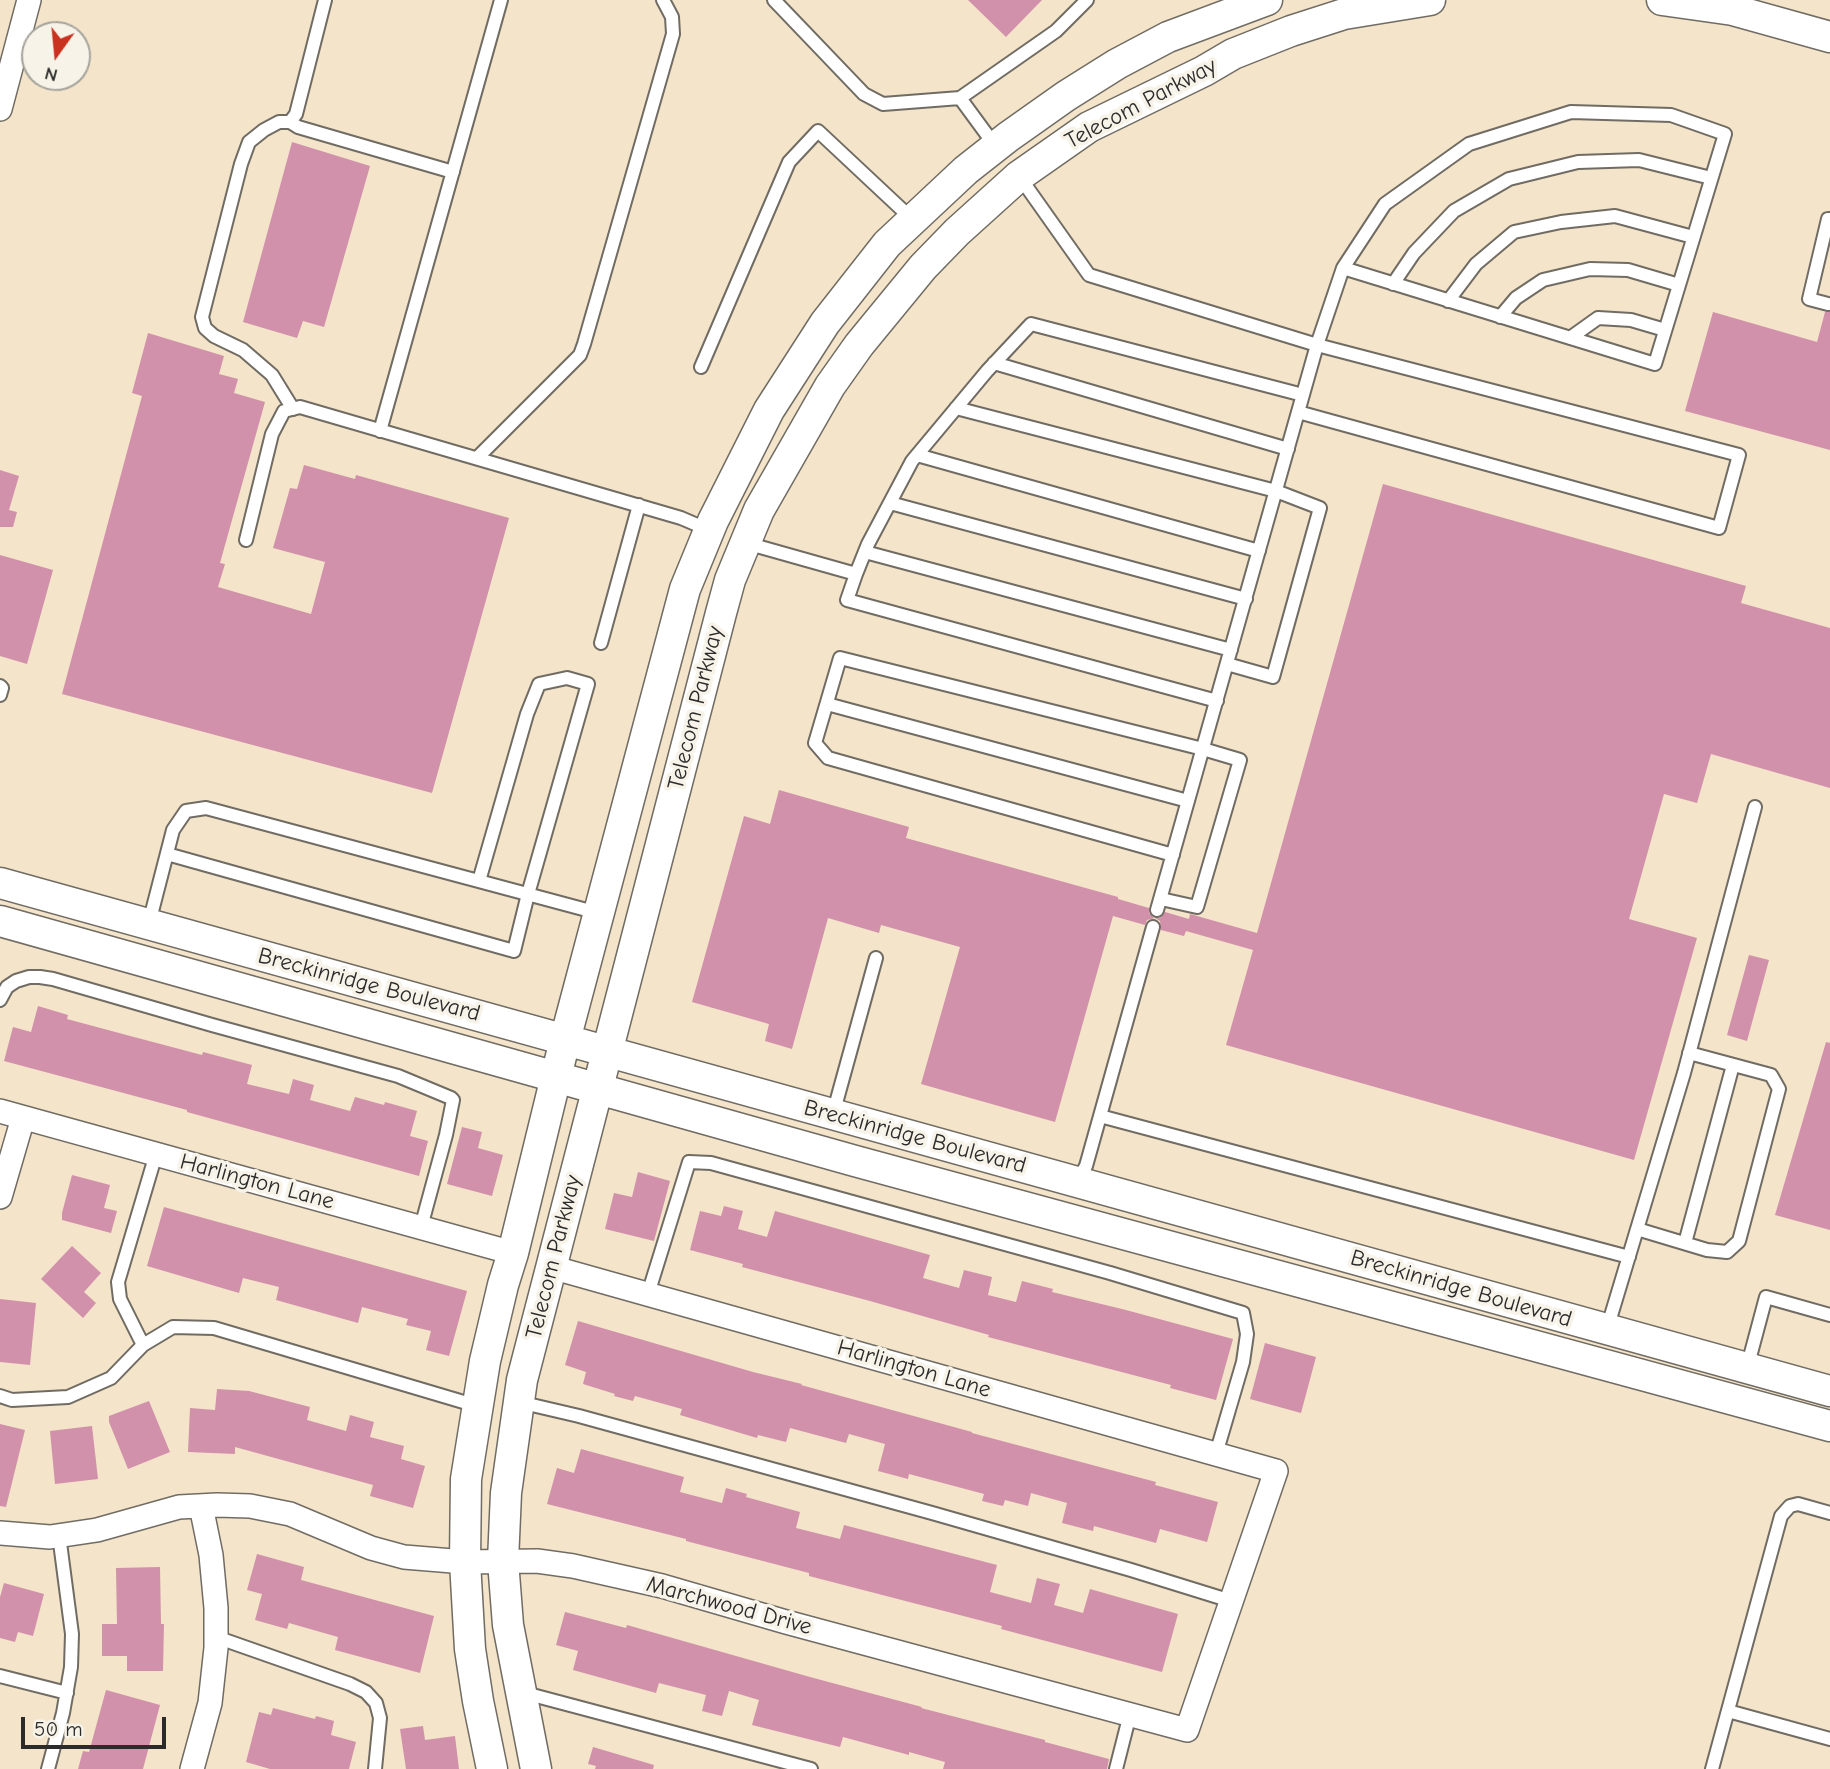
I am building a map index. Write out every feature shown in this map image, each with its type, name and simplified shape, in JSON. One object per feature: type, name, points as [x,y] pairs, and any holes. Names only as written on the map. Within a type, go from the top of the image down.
[{"type":"street","points":[[0,109],[29,0]]},
{"type":"street","name":"Telecom Parkway","points":[[492,1769],[470,1649],[465,1562],[467,1479],[485,1361],[565,1040],[685,589],[709,531],[769,410],[825,323],[887,244],[966,170],[1066,96],[1117,64],[1168,37],[1233,6],[1267,0]]},
{"type":"street","name":"Telecom Parkway","points":[[536,1769],[508,1625],[503,1561],[506,1493],[522,1380],[721,613],[730,580],[759,510],[830,386],[859,345],[923,267],[1019,176],[1089,127],[1233,54],[1291,30],[1344,14],[1430,0]]},
{"type":"street","points":[[1662,0],[1733,10],[1830,37]]},
{"type":"street","points":[[996,147],[1019,176]]},
{"type":"street","points":[[709,531],[745,543]]},
{"type":"street","name":"Breckinridge Boulevard","points":[[0,883],[1830,1391]]},
{"type":"street","name":"Breckinridge Boulevard","points":[[0,920],[842,1158],[1830,1426]]},
{"type":"street","name":"Harlington Lane","points":[[0,1111],[513,1253]]},
{"type":"street","points":[[0,1198],[23,1118]]},
{"type":"street","points":[[1067,1218],[1077,1182]]},
{"type":"street","name":"Harlington Lane","points":[[551,1267],[1276,1471]]},
{"type":"street","points":[[1597,1363],[1607,1329]]},
{"type":"street","name":"Marchwood Drive","points":[[0,1533],[50,1537],[97,1530],[179,1507],[250,1507],[289,1514],[371,1548],[404,1557],[465,1562],[537,1561],[573,1566],[662,1586],[1187,1730],[1276,1471]]},
{"type":"street","points":[[192,1769],[210,1703],[216,1637],[211,1555],[201,1506]]},
{"type":"lane","points":[[290,122],[296,114],[324,0]]},
{"type":"lane","points":[[380,430],[501,0]]},
{"type":"lane","points":[[477,458],[580,355],[673,34],[672,17],[663,0]]},
{"type":"lane","points":[[774,0],[864,94],[883,104],[960,98],[1056,31],[1087,0]]},
{"type":"lane","points":[[960,98],[996,147]]},
{"type":"lane","points":[[1173,855],[828,758],[815,743],[840,658],[1203,749],[1240,760],[1197,907],[1159,905],[1173,855],[1188,801],[1203,749],[1217,701],[1317,345],[1343,268],[1385,204],[1469,144],[1571,112],[1671,115],[1724,134],[1655,364],[1343,268]]},
{"type":"lane","points":[[293,409],[272,375],[243,350],[214,336],[205,328],[202,317],[249,142],[279,122],[290,122],[298,127],[453,172]]},
{"type":"lane","points":[[701,367],[789,162],[818,131],[913,220]]},
{"type":"lane","points":[[1393,284],[1414,253],[1454,211],[1509,179],[1578,162],[1639,160],[1712,178]]},
{"type":"lane","points":[[1019,176],[1089,275],[1317,345],[1739,455],[1719,528],[1298,412]]},
{"type":"lane","points":[[1448,301],[1476,264],[1514,232],[1561,222],[1615,216],[1693,237]]},
{"type":"lane","points":[[1828,304],[1809,299],[1830,219]]},
{"type":"lane","points":[[1500,317],[1516,298],[1543,280],[1590,269],[1628,270],[1679,285]]},
{"type":"lane","points":[[1570,338],[1598,318],[1632,320],[1665,330]]},
{"type":"lane","points":[[1217,701],[847,600],[865,552],[912,461],[994,363],[1031,324],[1303,395]]},
{"type":"lane","points":[[994,363],[1288,449]]},
{"type":"lane","points":[[246,540],[272,434],[284,411],[300,407],[639,505],[681,518],[709,531]]},
{"type":"lane","points":[[956,408],[1276,491],[1320,508],[1273,677],[1227,664]]},
{"type":"lane","points":[[917,455],[1259,551]]},
{"type":"lane","points":[[890,503],[1246,598]]},
{"type":"lane","points":[[601,643],[639,505]]},
{"type":"lane","points":[[745,543],[856,574]]},
{"type":"lane","points":[[865,552],[1231,650]]},
{"type":"lane","points":[[167,854],[514,951],[588,684],[567,678],[539,684],[527,714],[479,881]]},
{"type":"lane","points":[[0,686],[0,695]]},
{"type":"lane","points":[[827,704],[1188,801]]},
{"type":"lane","points":[[1607,1329],[1689,1053],[1755,807]]},
{"type":"lane","points":[[148,924],[173,830],[186,811],[206,808],[598,913]]},
{"type":"lane","points":[[1077,1182],[1086,1166],[1153,927]]},
{"type":"lane","points":[[833,1115],[876,958]]},
{"type":"lane","points":[[0,1000],[8,987],[16,981],[40,977],[398,1076],[451,1098],[453,1100],[446,1135],[421,1227]]},
{"type":"lane","points":[[1637,1229],[1707,1250],[1727,1252],[1739,1241],[1779,1089],[1771,1075],[1689,1053]]},
{"type":"lane","points":[[1685,1243],[1733,1065]]},
{"type":"lane","points":[[1100,1116],[1629,1256]]},
{"type":"lane","points":[[143,1345],[120,1299],[118,1282],[156,1154]]},
{"type":"lane","points":[[648,1294],[689,1161],[711,1163],[1110,1273],[1243,1313],[1247,1334],[1243,1362],[1216,1454]]},
{"type":"lane","points":[[1747,1368],[1766,1297],[1830,1315]]},
{"type":"lane","points":[[0,1396],[12,1400],[68,1397],[111,1378],[143,1345],[173,1327],[214,1328],[478,1407]]},
{"type":"lane","points":[[519,1402],[946,1517],[1231,1601]]},
{"type":"lane","points":[[1714,1769],[1781,1516],[1790,1506],[1798,1504],[1830,1513]]},
{"type":"lane","points":[[48,1769],[63,1713],[71,1667],[72,1634],[59,1535]]},
{"type":"lane","points":[[216,1637],[366,1692],[376,1703],[380,1718],[375,1769]]},
{"type":"lane","points":[[0,1676],[67,1693]]},
{"type":"lane","points":[[521,1692],[811,1769]]},
{"type":"lane","points":[[1728,1711],[1830,1739]]},
{"type":"lane","points":[[1116,1769],[1130,1714]]},
{"type":"building","points":[[968,0],[1042,0],[1006,37]]},
{"type":"building","points":[[292,142],[370,166],[324,327],[303,321],[297,338],[243,322]]},
{"type":"building","points":[[1713,312],[1817,342],[1825,312],[1830,312],[1830,450],[1685,411]]},
{"type":"building","points":[[148,333],[224,356],[219,374],[238,379],[234,393],[265,402],[220,563],[225,564],[218,587],[311,614],[325,562],[273,548],[290,488],[297,489],[304,465],[355,479],[356,475],[509,518],[432,793],[62,694],[142,396],[132,393]]},
{"type":"building","points":[[0,470],[19,476],[9,510],[17,512],[13,527],[0,527]]},
{"type":"building","points":[[1383,484],[1746,586],[1741,603],[1830,628],[1830,788],[1711,754],[1697,803],[1664,794],[1629,919],[1697,938],[1634,1160],[1226,1045],[1253,950],[1186,931],[1184,936],[1161,930],[1160,921],[1155,918],[1160,918],[1165,912],[1189,919],[1190,914],[1257,933]]},
{"type":"building","points":[[0,555],[53,570],[27,664],[0,656]]},
{"type":"building","points":[[779,790],[909,827],[906,838],[1118,897],[1149,908],[1149,913],[1155,918],[1147,920],[1145,925],[1113,916],[1055,1122],[921,1084],[960,947],[881,925],[879,933],[828,918],[792,1049],[765,1041],[769,1024],[692,1002],[744,816],[770,824]]},
{"type":"building","points":[[1749,955],[1769,960],[1747,1041],[1727,1035]]},
{"type":"building","points":[[38,1006],[68,1015],[67,1019],[202,1055],[203,1052],[252,1065],[247,1084],[289,1094],[293,1079],[314,1085],[310,1100],[350,1111],[355,1097],[417,1111],[410,1136],[428,1141],[419,1176],[4,1061],[13,1027],[31,1032]]},
{"type":"building","points":[[1826,1042],[1830,1043],[1830,1230],[1775,1215]]},
{"type":"building","points":[[462,1127],[482,1132],[478,1148],[503,1155],[492,1196],[447,1184]]},
{"type":"building","points":[[638,1172],[670,1181],[654,1241],[605,1229],[614,1193],[632,1197]]},
{"type":"building","points":[[72,1175],[110,1185],[104,1208],[117,1211],[111,1233],[62,1220]]},
{"type":"building","points":[[724,1206],[743,1211],[738,1229],[767,1237],[775,1211],[930,1255],[923,1278],[959,1288],[964,1270],[992,1277],[988,1295],[1016,1302],[1022,1281],[1053,1289],[1052,1292],[1233,1339],[1216,1400],[690,1250],[700,1211],[721,1216]]},
{"type":"building","points":[[164,1207],[467,1291],[449,1356],[426,1350],[431,1331],[406,1325],[408,1319],[362,1307],[358,1323],[276,1300],[279,1287],[243,1278],[239,1293],[147,1266]]},
{"type":"building","points":[[72,1246],[101,1273],[84,1292],[96,1303],[83,1318],[41,1279]]},
{"type":"building","points":[[0,1299],[36,1303],[30,1365],[0,1362]]},
{"type":"building","points":[[578,1321],[753,1372],[1156,1482],[1155,1485],[1218,1502],[1207,1542],[1160,1529],[1156,1543],[1094,1526],[1093,1531],[1062,1523],[1067,1503],[1031,1493],[1028,1506],[1005,1500],[1003,1506],[982,1501],[984,1494],[909,1474],[908,1479],[878,1471],[885,1444],[849,1434],[846,1443],[790,1428],[786,1442],[758,1435],[757,1438],[680,1415],[682,1409],[635,1396],[633,1401],[614,1396],[615,1394],[583,1384],[586,1372],[565,1365]]},
{"type":"building","points":[[1265,1343],[1316,1357],[1301,1413],[1250,1399]]},
{"type":"building","points":[[217,1389],[249,1391],[310,1407],[307,1420],[346,1431],[350,1415],[374,1422],[370,1437],[404,1446],[401,1459],[425,1466],[413,1508],[370,1496],[373,1485],[235,1447],[235,1454],[188,1452],[190,1408],[215,1410]]},
{"type":"building","points":[[149,1401],[170,1452],[128,1469],[109,1416]]},
{"type":"building","points":[[0,1424],[25,1430],[6,1507],[0,1506]]},
{"type":"building","points":[[92,1426],[98,1479],[55,1484],[50,1431]]},
{"type":"building","points":[[581,1449],[684,1477],[680,1492],[722,1503],[726,1488],[747,1494],[746,1497],[800,1512],[796,1528],[840,1539],[844,1525],[997,1565],[990,1592],[1031,1603],[1037,1578],[1060,1584],[1054,1605],[1083,1613],[1090,1589],[1178,1614],[1162,1672],[1001,1629],[1002,1626],[809,1576],[809,1573],[686,1539],[547,1504],[557,1468],[574,1473]]},
{"type":"building","points":[[257,1554],[304,1567],[301,1580],[434,1616],[420,1673],[335,1650],[338,1637],[289,1623],[287,1629],[255,1620],[262,1594],[247,1590]]},
{"type":"building","points":[[160,1567],[161,1624],[164,1624],[163,1671],[127,1671],[127,1656],[102,1656],[102,1624],[117,1624],[116,1568]]},
{"type":"building","points":[[4,1583],[44,1594],[33,1636],[18,1632],[15,1642],[0,1638],[0,1597]]},
{"type":"building","points":[[565,1612],[626,1628],[627,1625],[1045,1740],[1109,1759],[1107,1769],[943,1769],[945,1762],[909,1752],[909,1755],[843,1737],[840,1747],[752,1725],[759,1700],[729,1691],[722,1716],[702,1711],[706,1695],[659,1683],[656,1693],[573,1670],[578,1651],[556,1645]]},
{"type":"building","points":[[106,1690],[160,1705],[143,1769],[78,1769],[83,1751],[89,1752]]},
{"type":"building","points":[[273,1708],[334,1721],[331,1735],[356,1742],[349,1769],[270,1769],[246,1762],[259,1712],[271,1715]]},
{"type":"building","points":[[423,1726],[425,1740],[455,1736],[459,1769],[406,1769],[400,1729]]},
{"type":"building","points":[[593,1747],[654,1765],[653,1769],[595,1769],[596,1766],[588,1764]]}]
